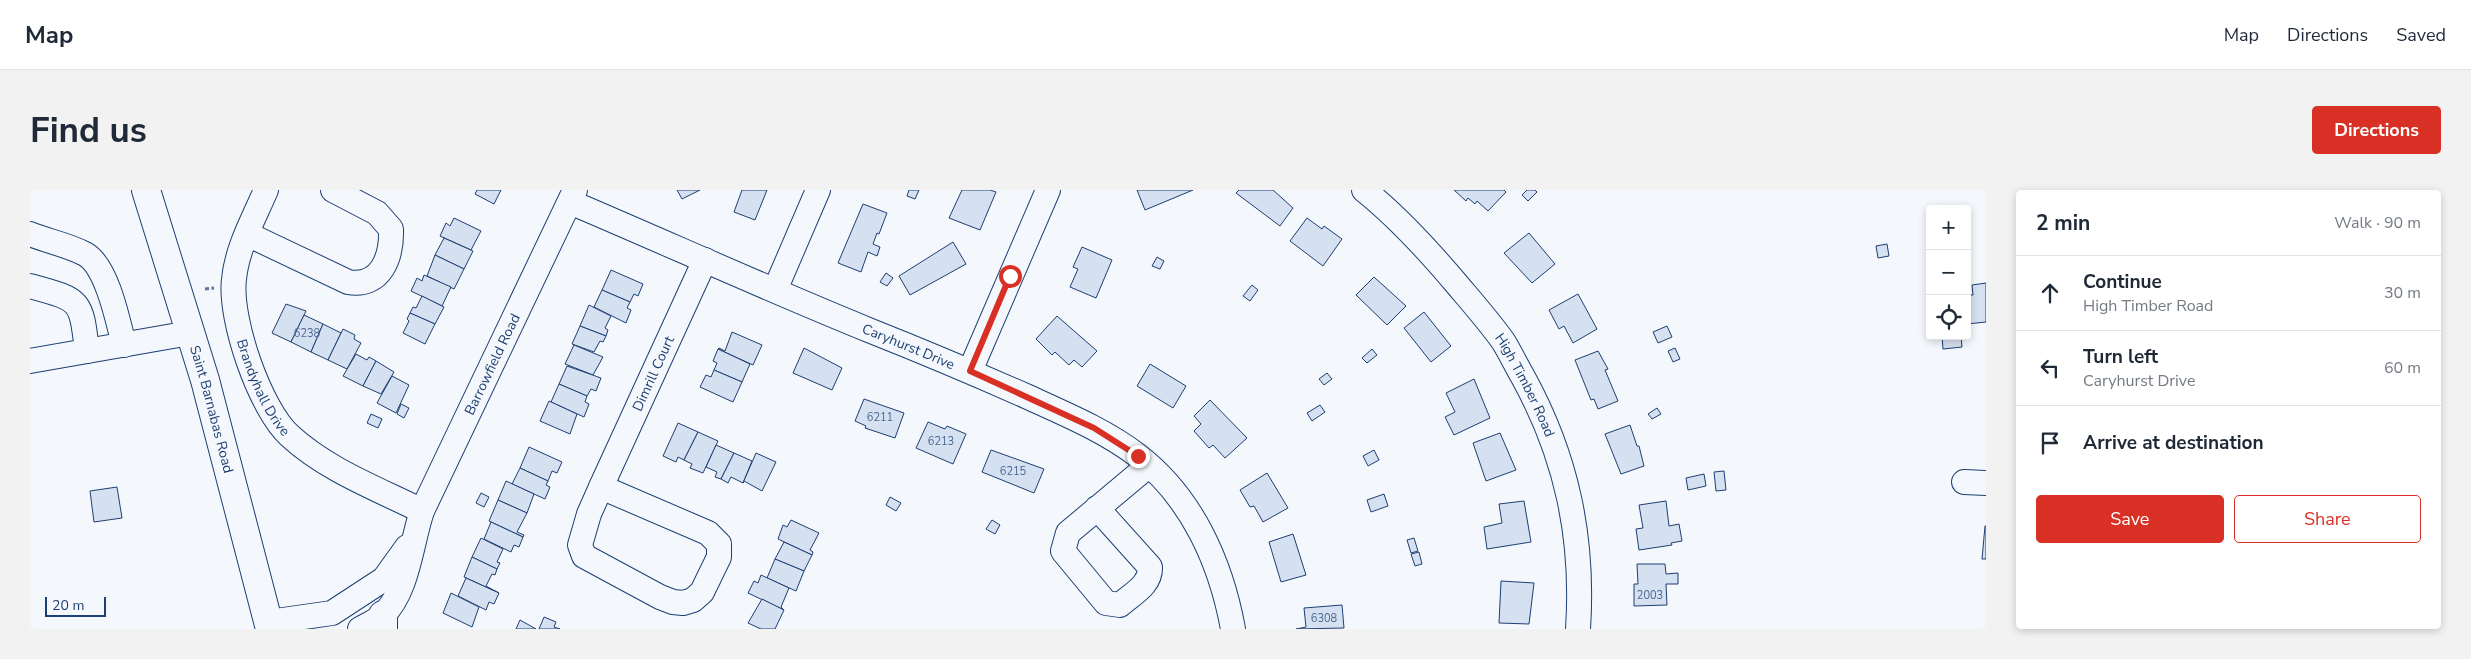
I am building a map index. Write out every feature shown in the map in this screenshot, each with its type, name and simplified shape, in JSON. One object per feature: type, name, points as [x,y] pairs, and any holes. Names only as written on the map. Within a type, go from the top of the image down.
[{"type":"main road","name":"Saint Barnabas Road","points":[[146,190],[190,332],[229,469],[269,625]]},
{"type":"street","name":"Brandyhall Drive","points":[[266,190],[247,234],[234,277],[235,303],[247,357],[260,389],[280,425],[302,446],[324,460],[422,511]]},
{"type":"street","points":[[247,234],[348,282],[359,284],[373,279],[390,251],[391,229],[377,213],[333,190]]},
{"type":"street","points":[[774,290],[818,190]]},
{"type":"street","points":[[970,371],[1048,190]]},
{"type":"street","name":"High Timber Road","points":[[1364,190],[1388,209],[1441,265],[1503,341],[1550,432],[1568,489],[1576,534],[1579,578],[1578,629]]},
{"type":"street","name":"Caryhurst Drive","points":[[573,196],[705,260],[970,371],[1094,428],[1138,456],[1185,508],[1208,546],[1225,592],[1233,629]]},
{"type":"street","name":"Barrowfield Road","points":[[360,629],[383,622],[398,593],[405,576],[413,539],[422,511],[573,196]]},
{"type":"street","points":[[30,234],[86,254],[99,270],[113,303],[124,345]]},
{"type":"street","name":"Dimrill Court","points":[[601,487],[708,533],[719,544],[719,557],[702,592],[693,600],[683,603],[673,602],[584,556],[580,545],[601,487],[705,260]]},
{"type":"street","points":[[30,286],[59,294],[76,303],[82,315],[86,351]]},
{"type":"street","points":[[31,359],[124,345],[190,332]]},
{"type":"street","points":[[1097,508],[1148,466]]},
{"type":"street","name":"Barrowfield Road","points":[[269,625],[332,613],[384,579],[413,539]]},
{"type":"building","points":[[477,190],[501,190],[494,204],[475,194]]},
{"type":"building","points":[[677,190],[700,190],[682,199]]},
{"type":"building","points":[[742,190],[767,190],[755,220],[734,212]]},
{"type":"building","points":[[909,190],[919,190],[915,199],[907,196]]},
{"type":"building","points":[[962,190],[990,190],[996,192],[980,230],[949,218]]},
{"type":"building","points":[[1137,190],[1193,190],[1145,210]]},
{"type":"building","points":[[1239,190],[1273,190],[1293,208],[1280,226],[1236,193]]},
{"type":"building","points":[[1454,190],[1504,190],[1506,192],[1488,211],[1477,201],[1475,204],[1468,198],[1466,201]]},
{"type":"building","points":[[1527,190],[1535,190],[1537,192],[1528,201],[1522,195]]},
{"type":"building","points":[[863,204],[887,213],[873,244],[880,247],[877,256],[868,252],[861,272],[838,263]]},
{"type":"building","points":[[454,218],[481,231],[471,250],[440,236],[446,223],[450,226]]},
{"type":"building","points":[[1307,218],[1322,229],[1324,226],[1342,239],[1323,266],[1290,241]]},
{"type":"building","points":[[1529,233],[1555,264],[1532,283],[1504,253]]},
{"type":"building","points":[[444,238],[473,251],[464,269],[435,255]]},
{"type":"building","points":[[953,242],[966,264],[910,295],[899,276]]},
{"type":"building","points":[[1887,244],[1889,256],[1878,258],[1876,246]]},
{"type":"building","points":[[1082,247],[1112,260],[1096,298],[1070,287],[1078,269],[1073,267]]},
{"type":"building","points":[[435,255],[464,269],[454,289],[427,276]]},
{"type":"building","points":[[1157,257],[1164,261],[1160,269],[1152,266]]},
{"type":"building","points":[[611,270],[643,284],[638,296],[634,294],[630,302],[602,290]]},
{"type":"building","points":[[886,273],[893,278],[887,286],[880,282]]},
{"type":"building","points":[[424,275],[451,287],[442,306],[411,291],[417,278],[422,281]]},
{"type":"building","points":[[1374,277],[1406,306],[1387,325],[1356,295]]},
{"type":"building","points":[[1986,283],[1986,322],[1971,324],[1972,285]]},
{"type":"building","points":[[1252,285],[1258,290],[1250,301],[1243,296]]},
{"type":"building","points":[[602,290],[630,302],[627,308],[631,310],[626,323],[594,307]]},
{"type":"building","points":[[1578,294],[1597,329],[1573,343],[1564,326],[1559,329],[1549,310]]},
{"type":"building","points":[[422,296],[444,307],[435,324],[410,313],[413,307],[416,308]]},
{"type":"building","points":[[286,304],[306,311],[291,342],[272,333]]},
{"type":"building","points":[[589,305],[611,316],[605,328],[608,330],[606,336],[580,326]]},
{"type":"building","points":[[1424,312],[1451,346],[1431,362],[1404,328]]},
{"type":"building","points":[[410,313],[435,324],[425,344],[403,333],[409,321],[407,319]]},
{"type":"building","points":[[304,315],[323,324],[311,352],[291,342]]},
{"type":"building","points":[[1057,316],[1097,351],[1082,367],[1074,360],[1069,365],[1055,352],[1052,355],[1036,339]]},
{"type":"building","points":[[323,324],[341,333],[328,360],[311,352]]},
{"type":"building","points":[[580,326],[606,336],[603,342],[600,341],[594,352],[572,344]]},
{"type":"building","points":[[1667,326],[1672,337],[1658,343],[1653,332]]},
{"type":"building","points":[[343,329],[355,335],[354,339],[361,343],[347,369],[328,360]]},
{"type":"building","points":[[732,332],[762,345],[753,365],[718,349],[725,351]]},
{"type":"building","points":[[1942,340],[1961,340],[1962,347],[1943,349]]},
{"type":"building","points":[[574,345],[603,357],[593,375],[565,364]]},
{"type":"building","points":[[804,348],[842,368],[832,390],[793,373]]},
{"type":"building","points":[[1675,348],[1680,359],[1673,362],[1668,351]]},
{"type":"building","points":[[718,349],[750,364],[742,382],[714,370],[717,363],[713,361]]},
{"type":"building","points":[[1372,349],[1377,355],[1367,363],[1362,358]]},
{"type":"building","points":[[1598,351],[1608,369],[1605,370],[1618,401],[1598,409],[1594,399],[1591,400],[1575,360]]},
{"type":"building","points":[[356,354],[367,360],[369,357],[376,361],[363,386],[343,376]]},
{"type":"building","points":[[376,361],[394,372],[381,394],[363,386]]},
{"type":"building","points":[[1150,364],[1186,386],[1173,408],[1137,386]]},
{"type":"building","points":[[567,366],[601,378],[596,391],[591,389],[587,396],[559,384]]},
{"type":"building","points":[[714,370],[742,382],[733,402],[700,387],[706,375],[711,377]]},
{"type":"building","points":[[1327,373],[1332,379],[1324,385],[1319,379]]},
{"type":"building","points":[[392,376],[409,385],[396,413],[377,403]]},
{"type":"building","points":[[1474,379],[1490,418],[1454,435],[1445,417],[1455,412],[1446,393]]},
{"type":"building","points":[[559,384],[587,396],[585,402],[589,404],[584,417],[551,402]]},
{"type":"building","points":[[864,399],[904,413],[895,438],[865,428],[866,426],[855,421]]},
{"type":"building","points":[[1210,400],[1247,438],[1225,458],[1213,445],[1209,448],[1194,431],[1201,424],[1194,416]]},
{"type":"building","points":[[549,401],[577,414],[570,434],[540,421]]},
{"type":"building","points":[[401,404],[409,408],[404,418],[397,414]]},
{"type":"building","points":[[1320,405],[1325,412],[1312,421],[1307,413]]},
{"type":"building","points":[[1657,408],[1661,414],[1652,419],[1648,414]]},
{"type":"building","points":[[371,414],[382,419],[378,428],[367,423]]},
{"type":"building","points":[[928,422],[945,429],[947,426],[966,434],[953,464],[916,448]]},
{"type":"building","points":[[678,423],[698,432],[684,460],[678,457],[676,462],[663,456]]},
{"type":"building","points":[[1630,425],[1637,446],[1639,446],[1644,466],[1621,474],[1605,434]]},
{"type":"building","points":[[698,432],[718,441],[703,473],[690,468],[692,464],[684,460]]},
{"type":"building","points":[[1500,433],[1516,470],[1486,481],[1473,443]]},
{"type":"building","points":[[716,445],[734,453],[721,479],[715,477],[717,472],[706,467]]},
{"type":"building","points":[[529,447],[562,462],[557,473],[552,471],[548,481],[520,468]]},
{"type":"building","points":[[991,450],[1044,469],[1034,493],[982,472]]},
{"type":"building","points":[[1374,450],[1379,460],[1368,466],[1363,456]]},
{"type":"building","points":[[734,453],[752,461],[743,483],[731,477],[728,483],[721,479]]},
{"type":"building","points":[[756,453],[776,462],[762,491],[744,481],[743,483]]},
{"type":"building","points":[[520,468],[548,481],[546,485],[550,487],[545,499],[512,484]]},
{"type":"building","points":[[1724,471],[1726,490],[1716,491],[1714,472]]},
{"type":"building","points":[[1267,473],[1288,508],[1263,522],[1254,506],[1250,507],[1240,490]]},
{"type":"building","points":[[1704,474],[1706,486],[1688,490],[1686,478]]},
{"type":"building","points":[[506,481],[534,494],[527,513],[498,500]]},
{"type":"building","points":[[117,487],[122,518],[94,522],[90,491]]},
{"type":"building","points":[[481,493],[489,497],[484,507],[476,503]]},
{"type":"building","points":[[1384,494],[1388,506],[1371,512],[1367,500]]},
{"type":"building","points":[[890,497],[901,503],[896,511],[886,505]]},
{"type":"building","points":[[498,500],[527,513],[517,532],[524,535],[523,537],[489,521]]},
{"type":"building","points":[[1524,501],[1531,542],[1487,549],[1484,527],[1502,523],[1499,504]]},
{"type":"building","points":[[1666,501],[1669,526],[1679,524],[1682,541],[1671,543],[1672,545],[1639,550],[1636,529],[1643,528],[1639,505]]},
{"type":"building","points":[[791,520],[819,533],[810,550],[813,552],[812,555],[778,539],[783,525],[787,527]]},
{"type":"building","points":[[992,520],[1000,525],[995,534],[986,529]]},
{"type":"building","points":[[491,522],[523,537],[519,547],[514,545],[511,552],[484,539]]},
{"type":"building","points":[[1985,526],[1986,559],[1982,559]]},
{"type":"building","points":[[1293,534],[1306,575],[1281,582],[1269,542]]},
{"type":"building","points":[[481,538],[503,549],[497,562],[500,563],[497,569],[472,557]]},
{"type":"building","points":[[1414,538],[1418,551],[1411,553],[1407,540]]},
{"type":"building","points":[[784,542],[812,555],[804,571],[775,559]]},
{"type":"building","points":[[1419,552],[1422,564],[1415,566],[1411,554]]},
{"type":"building","points":[[472,557],[497,569],[495,575],[492,574],[486,586],[499,593],[464,577]]},
{"type":"building","points":[[775,559],[804,571],[796,591],[767,578]]},
{"type":"building","points":[[1637,564],[1665,564],[1666,574],[1678,573],[1678,584],[1666,584],[1667,605],[1634,606],[1634,584],[1638,584]]},
{"type":"building","points":[[761,575],[789,588],[781,607],[784,610],[748,593],[754,581],[758,583]]},
{"type":"building","points":[[466,578],[499,593],[494,604],[489,602],[486,610],[458,596]]},
{"type":"building","points":[[1501,581],[1534,583],[1529,624],[1499,623]]},
{"type":"building","points":[[451,593],[479,607],[472,627],[443,613]]},
{"type":"building","points":[[762,599],[784,610],[775,629],[761,629],[748,623]]},
{"type":"building","points":[[1342,605],[1344,628],[1296,629],[1306,627],[1304,608]]},
{"type":"building","points":[[544,617],[556,622],[554,627],[560,629],[539,629]]},
{"type":"building","points":[[520,620],[536,629],[516,629]]},
{"type":"route","points":[[1010,276],[970,371],[1094,428],[1138,456]]}]
